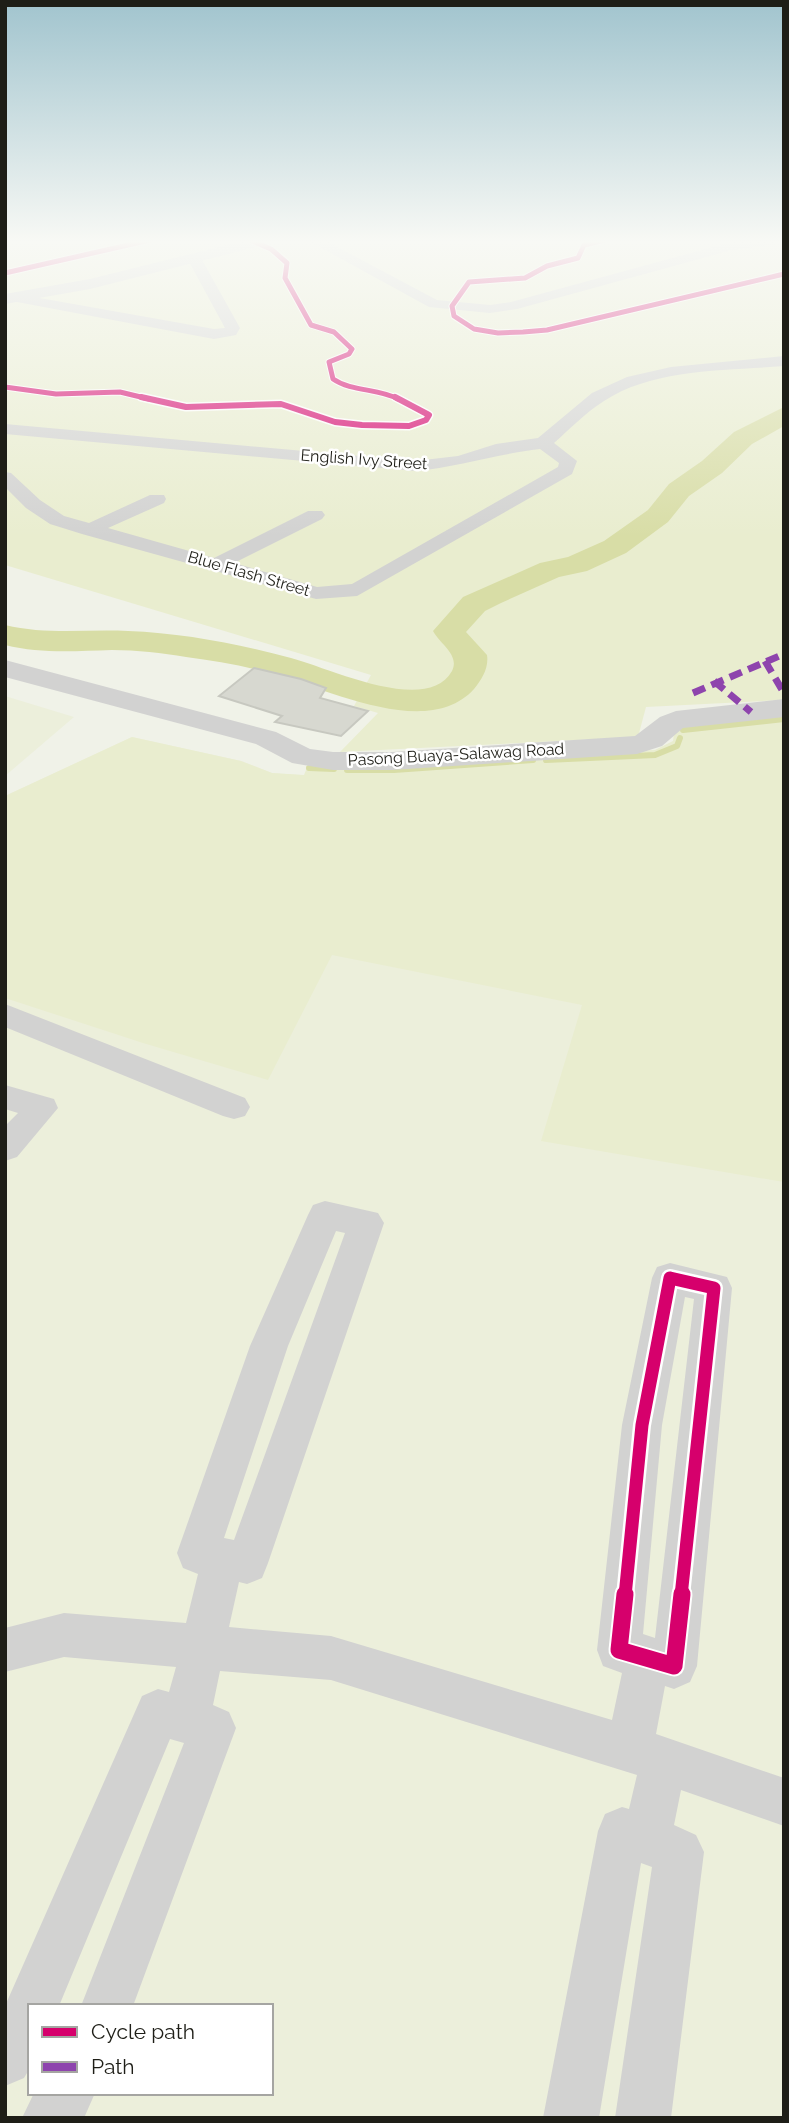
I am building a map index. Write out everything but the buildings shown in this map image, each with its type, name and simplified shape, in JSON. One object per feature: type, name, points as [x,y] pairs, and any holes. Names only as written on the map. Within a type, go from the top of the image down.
[{"type":"street","points":[[543,443],[598,397],[634,380],[671,372],[784,362]]},
{"type":"street","name":"English Ivy Street","points":[[5,429],[415,466],[460,461],[496,449],[543,443]]},
{"type":"street","name":"Blue Flash Street","points":[[5,478],[33,504],[57,520],[316,593],[357,590],[566,470],[568,461],[543,443]]},
{"type":"street","points":[[89,530],[157,499]]},
{"type":"street","points":[[217,564],[315,515]]},
{"type":"street","name":"Pasong Buaya-Salawag Road","points":[[5,668],[266,738],[303,757],[333,761],[392,761],[637,745],[654,740],[669,723],[676,720],[784,708]]},
{"type":"street","points":[[5,1015],[234,1107]]},
{"type":"street","points":[[5,1097],[42,1108],[5,1148]]},
{"type":"street","points":[[326,1216],[366,1223],[247,1563],[223,1558],[198,1552],[269,1346],[326,1216]]},
{"type":"street","points":[[670,1278],[714,1288],[674,1666],[647,1658],[619,1650],[642,1425],[670,1278]]},
{"type":"street","points":[[186,1720],[223,1558]]},
{"type":"street","points":[[5,1650],[64,1635],[331,1658],[647,1755],[784,1802]]},
{"type":"street","points":[[646,1840],[647,1658]]},
{"type":"street","points":[[34,2004],[158,1712],[213,1728],[108,2004]]},
{"type":"street","points":[[571,2118],[622,1831],[679,1852],[643,2118]]},
{"type":"street","points":[[5,2059],[28,2018]]},
{"type":"street","points":[[50,2118],[67,2095]]},
{"type":"shaded area","points":[[5,339],[784,339],[784,700],[646,707],[638,737],[340,752],[378,713],[354,706],[371,675],[5,565]]},
{"type":"shaded area","points":[[5,696],[74,717],[5,776]]},
{"type":"shaded area","points":[[784,715],[784,1182],[541,1141],[582,1005],[332,955],[268,1080],[5,998],[5,796],[132,737],[241,761],[272,773],[304,775],[308,765],[655,750],[673,741],[675,727]]},
{"type":"shaded area","points":[[132,737],[241,761],[272,773],[314,776],[395,792],[784,738],[784,2118],[5,2118],[5,796]]},
{"type":"waterway","points":[[5,635],[52,642],[115,640],[189,647],[283,666],[391,698],[434,698],[452,690],[468,672],[470,655],[449,631],[474,604],[551,569],[576,565],[615,547],[658,516],[679,490],[712,467],[743,438],[784,415]]},
{"type":"waterway","points":[[683,730],[784,719]]},
{"type":"waterway","points":[[546,760],[655,755],[677,746],[680,738]]},
{"type":"waterway","points":[[347,770],[394,770],[533,760]]},
{"type":"waterway","points":[[309,768],[334,769]]},
{"type":"marked path","points":[[693,693],[784,654]]},
{"type":"marked path","points":[[765,661],[784,693]]},
{"type":"marked path","points":[[714,681],[751,712]]},
{"type":"cycle path","points":[[5,387],[56,394],[120,392],[186,407],[281,404],[335,422],[362,425],[409,426],[426,420],[429,415],[390,394],[342,385],[333,379],[329,362],[349,354],[352,349],[341,339]]},
{"type":"cycle path","points":[[670,1278],[714,1288],[674,1666],[619,1650],[642,1425],[670,1278]]}]
